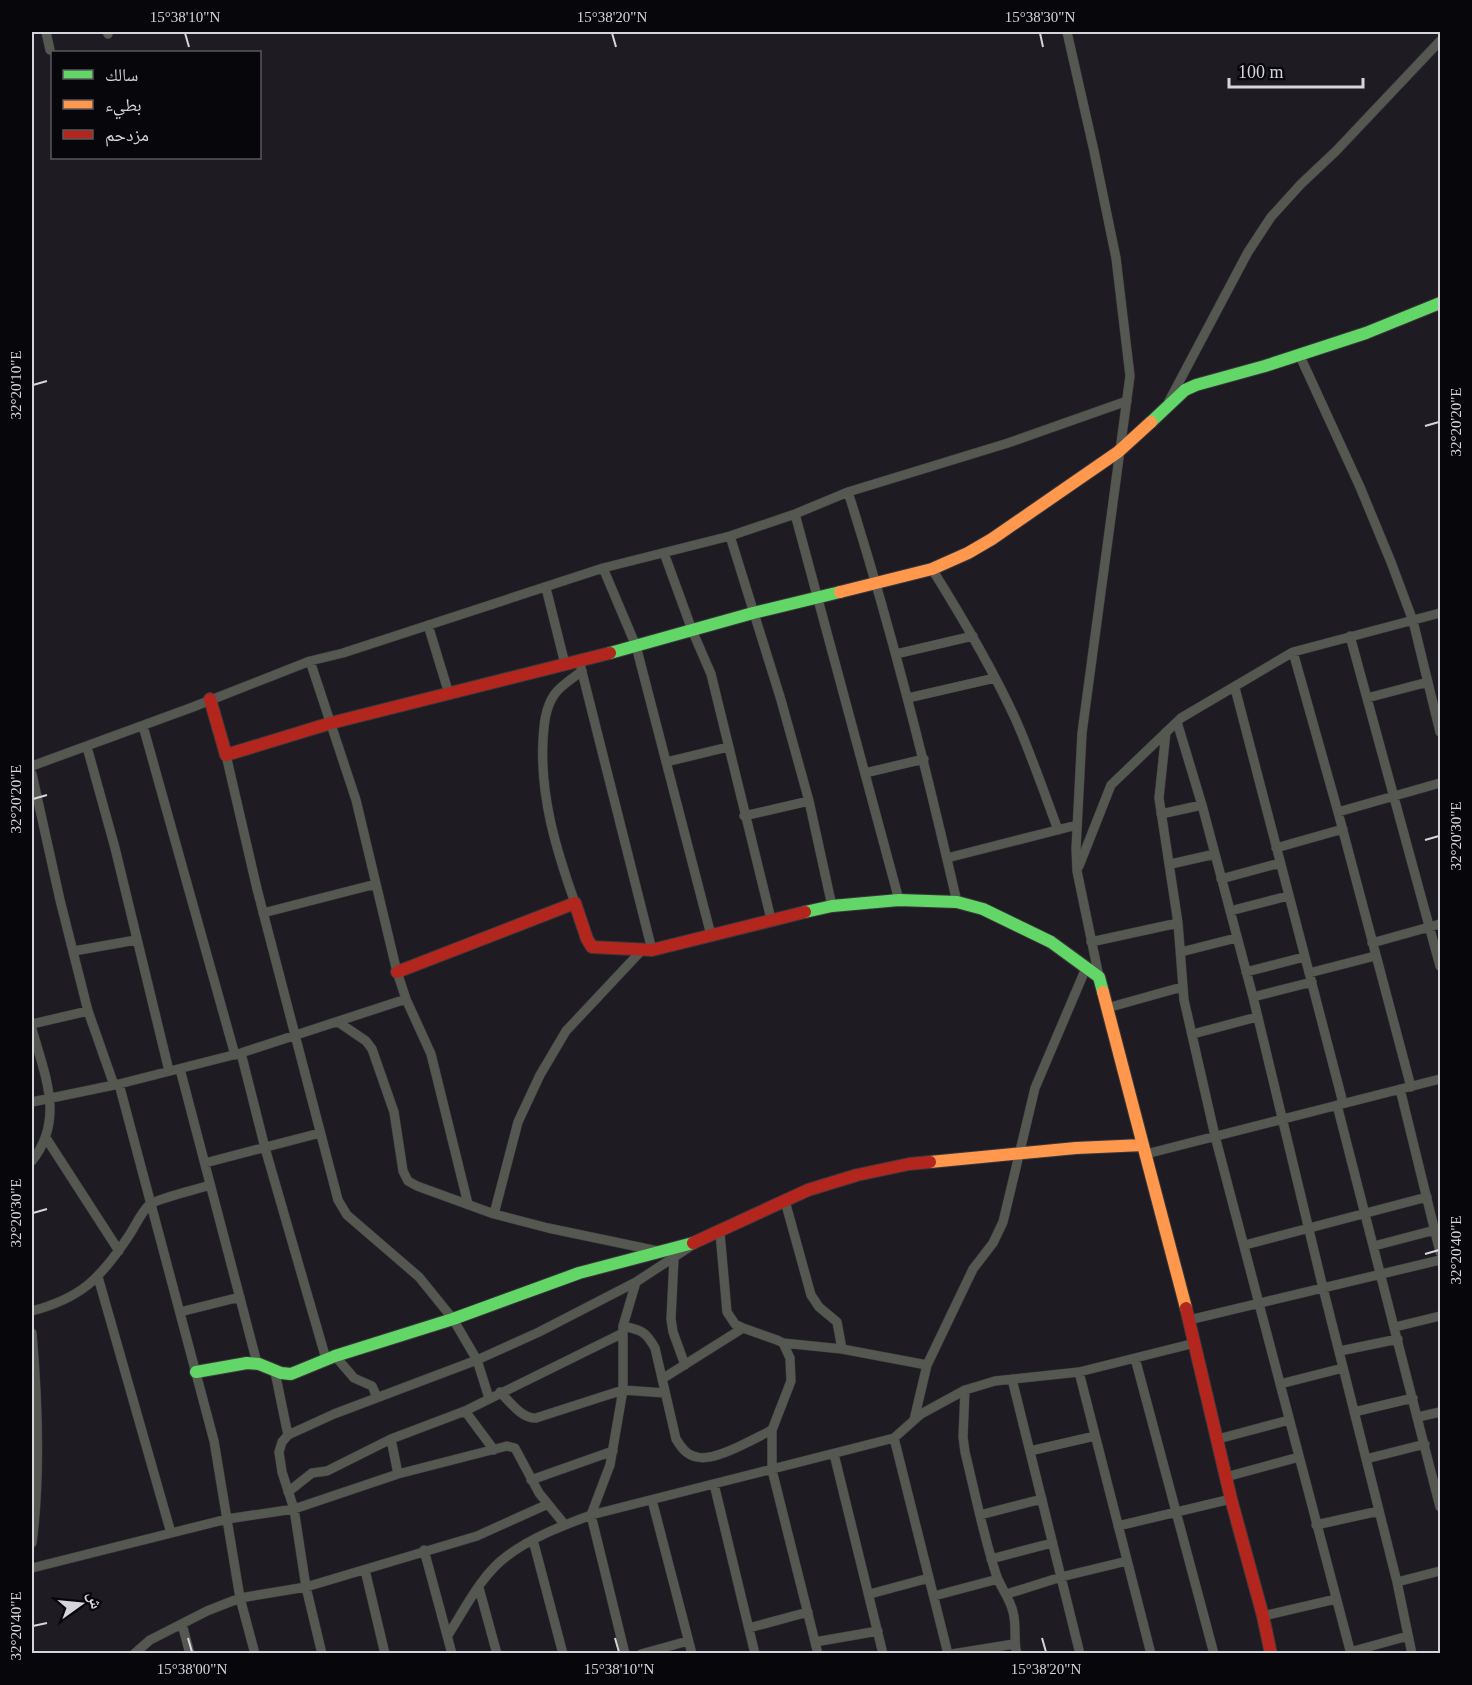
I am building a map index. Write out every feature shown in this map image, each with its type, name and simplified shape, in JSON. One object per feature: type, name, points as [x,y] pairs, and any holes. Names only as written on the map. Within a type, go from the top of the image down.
[{"type":"street","points":[[46,32],[50,50]]},
{"type":"street","points":[[1067,32],[1116,258],[1130,376],[1082,733],[1077,871],[1099,977],[1190,1320],[1231,1499],[1271,1653]]},
{"type":"street","points":[[1167,406],[1248,252],[1271,217],[1440,41]]},
{"type":"street","points":[[226,754],[331,723],[565,664],[580,666],[636,646],[753,613],[932,569],[992,539],[1118,452],[1185,390],[1366,333],[1440,303]]},
{"type":"street","points":[[1299,354],[1360,487],[1413,621],[1440,732]]},
{"type":"street","points":[[32,766],[143,726],[310,661],[343,653],[603,568],[730,536],[795,514],[848,492],[1008,442],[1127,401]]},
{"type":"street","points":[[848,492],[877,583],[908,698],[957,902]]},
{"type":"street","points":[[795,514],[900,900]]},
{"type":"street","points":[[730,536],[781,700],[808,801],[832,906]]},
{"type":"street","points":[[664,553],[711,674],[771,919]]},
{"type":"street","points":[[603,568],[636,646],[711,935]]},
{"type":"street","points":[[932,569],[973,636],[995,678],[1026,746],[1058,830]]},
{"type":"street","points":[[546,588],[565,664]]},
{"type":"street","points":[[1077,871],[1111,785],[1177,722],[1293,652],[1440,613]]},
{"type":"street","points":[[428,625],[449,694]]},
{"type":"street","points":[[896,654],[973,636]]},
{"type":"street","points":[[1350,636],[1440,966]]},
{"type":"street","points":[[1293,652],[1411,1087]]},
{"type":"street","points":[[310,661],[356,800],[397,972],[406,999],[431,1054],[468,1204]]},
{"type":"street","points":[[580,666],[555,694],[546,710],[542,767],[548,813],[559,856],[587,939],[592,946],[647,950],[832,906],[900,900],[957,902],[983,909],[1051,942],[1099,977]]},
{"type":"street","points":[[580,666],[647,950]]},
{"type":"street","points":[[908,698],[995,678]]},
{"type":"street","points":[[1367,698],[1428,682]]},
{"type":"street","points":[[1235,688],[1310,977],[1364,1212],[1440,1507]]},
{"type":"street","points":[[210,699],[226,754],[263,913],[338,1200],[347,1215],[414,1272],[453,1319],[477,1360],[489,1398]]},
{"type":"street","points":[[1177,722],[1202,805],[1253,998],[1397,1582],[1412,1653]]},
{"type":"street","points":[[143,726],[265,1148],[331,1357],[354,1378],[372,1386],[377,1397]]},
{"type":"street","points":[[1166,732],[1159,798],[1171,864],[1181,952],[1182,987],[1215,1136],[1316,1525],[1351,1652],[1408,1636]]},
{"type":"street","points":[[87,747],[115,848],[169,1071]]},
{"type":"street","points":[[666,762],[728,747]]},
{"type":"street","points":[[865,773],[924,759]]},
{"type":"street","points":[[32,774],[88,1011],[117,1084],[214,1441],[240,1598],[255,1653]]},
{"type":"street","points":[[1338,812],[1440,783]]},
{"type":"street","points":[[744,816],[808,801]]},
{"type":"street","points":[[1161,814],[1202,805]]},
{"type":"street","points":[[947,858],[1077,825]]},
{"type":"street","points":[[1276,848],[1343,830]]},
{"type":"street","points":[[1171,864],[1215,854]]},
{"type":"street","points":[[1221,879],[1280,863]]},
{"type":"street","points":[[263,913],[376,884]]},
{"type":"street","points":[[1230,911],[1288,896]]},
{"type":"street","points":[[397,972],[575,903]]},
{"type":"street","points":[[1091,942],[1178,923]]},
{"type":"street","points":[[1372,943],[1440,924]]},
{"type":"street","points":[[1181,952],[1236,938]]},
{"type":"street","points":[[74,951],[136,940]]},
{"type":"street","points":[[494,1214],[518,1122],[540,1076],[566,1031],[647,950]]},
{"type":"street","points":[[1253,998],[1375,956]]},
{"type":"street","points":[[1246,972],[1304,957]]},
{"type":"street","points":[[914,1420],[927,1365],[973,1269],[993,1243],[1003,1222],[1035,1088],[1086,968]]},
{"type":"street","points":[[1107,1008],[1182,987]]},
{"type":"street","points":[[32,1102],[238,1054],[406,999]]},
{"type":"street","points":[[32,1024],[88,1011]]},
{"type":"street","points":[[1193,1034],[1257,1017]]},
{"type":"street","points":[[338,1022],[366,1041],[372,1049],[390,1095],[399,1135],[403,1171],[408,1180],[417,1186],[494,1214],[548,1228],[659,1251]]},
{"type":"street","points":[[32,1029],[51,1098],[46,1138],[32,1161]]},
{"type":"street","points":[[180,1069],[257,1363]]},
{"type":"street","points":[[196,1372],[243,1363],[257,1363],[284,1375],[291,1374],[331,1357],[453,1319],[551,1282],[698,1242],[808,1190],[857,1175],[898,1166],[1018,1154],[1144,1150],[1215,1136],[1440,1080]]},
{"type":"street","points":[[1400,1089],[1440,1252]]},
{"type":"street","points":[[205,1163],[320,1133]]},
{"type":"street","points":[[46,1138],[119,1251]]},
{"type":"street","points":[[32,1311],[56,1305],[75,1296],[98,1277],[119,1251],[150,1204],[210,1185]]},
{"type":"street","points":[[1245,1245],[1427,1197]]},
{"type":"street","points":[[785,1201],[811,1295],[819,1307],[837,1322],[842,1349]]},
{"type":"street","points":[[1430,1211],[1440,1209]]},
{"type":"street","points":[[1374,1246],[1435,1230]]},
{"type":"street","points":[[720,1233],[727,1312],[735,1324],[783,1343],[842,1349],[927,1365]]},
{"type":"street","points":[[322,1653],[306,1587],[294,1509],[282,1472],[279,1452],[282,1442],[288,1435],[316,1421],[477,1360],[539,1332],[636,1282],[698,1242]]},
{"type":"street","points":[[674,1258],[671,1319],[673,1332],[686,1365]]},
{"type":"street","points":[[1190,1320],[1440,1260]]},
{"type":"street","points":[[98,1277],[171,1533]]},
{"type":"street","points":[[625,1653],[591,1515],[613,1451],[623,1390],[623,1329],[636,1282]]},
{"type":"street","points":[[180,1312],[240,1297]]},
{"type":"street","points":[[1395,1327],[1440,1316]]},
{"type":"street","points":[[662,1379],[742,1328]]},
{"type":"street","points":[[288,1492],[312,1473],[327,1471],[391,1439],[465,1411],[623,1329],[638,1329],[648,1335],[655,1348],[676,1439],[685,1451],[697,1458],[713,1457],[772,1430]]},
{"type":"street","points":[[32,1333],[37,1425],[36,1514],[32,1543]]},
{"type":"street","points":[[1340,1352],[1398,1339]]},
{"type":"street","points":[[783,1343],[790,1359],[791,1381],[772,1430],[772,1470],[818,1653]]},
{"type":"street","points":[[448,1635],[491,1571],[506,1557],[533,1540],[565,1525],[591,1515],[894,1438],[921,1414],[965,1390],[1012,1379],[1079,1372],[1195,1343]]},
{"type":"street","points":[[1135,1358],[1214,1653]]},
{"type":"street","points":[[1280,1384],[1343,1368]]},
{"type":"street","points":[[275,1372],[288,1435]]},
{"type":"street","points":[[1079,1372],[1151,1653]]},
{"type":"street","points":[[1012,1379],[1080,1653]]},
{"type":"street","points":[[500,1392],[530,1419],[623,1390],[665,1393]]},
{"type":"street","points":[[894,1438],[950,1653],[1015,1649],[1016,1627],[1013,1612],[991,1559],[963,1437],[965,1390]]},
{"type":"street","points":[[1354,1412],[1413,1398]]},
{"type":"street","points":[[465,1411],[494,1450]]},
{"type":"street","points":[[1418,1418],[1440,1412]]},
{"type":"street","points":[[1218,1439],[1289,1420]]},
{"type":"street","points":[[1030,1451],[1095,1436]]},
{"type":"street","points":[[391,1439],[398,1474]]},
{"type":"street","points":[[1366,1460],[1425,1444]]},
{"type":"street","points":[[32,1568],[227,1519],[294,1509],[398,1474],[507,1446],[515,1448],[531,1479],[565,1525]]},
{"type":"street","points":[[531,1479],[613,1451]]},
{"type":"street","points":[[834,1454],[883,1653]]},
{"type":"street","points":[[1226,1477],[1299,1457]]},
{"type":"street","points":[[714,1484],[755,1653]]},
{"type":"street","points":[[980,1515],[1042,1499]]},
{"type":"street","points":[[1118,1526],[1231,1499]]},
{"type":"street","points":[[652,1500],[692,1653]]},
{"type":"street","points":[[134,1653],[150,1640],[240,1598],[306,1587],[477,1536],[548,1504]]},
{"type":"street","points":[[1316,1525],[1379,1511]]},
{"type":"street","points":[[533,1540],[563,1653]]},
{"type":"street","points":[[991,1559],[1052,1543]]},
{"type":"street","points":[[424,1550],[452,1653]]},
{"type":"street","points":[[1007,1594],[1061,1577],[1127,1561]]},
{"type":"street","points":[[364,1570],[386,1653]]},
{"type":"street","points":[[1397,1582],[1440,1571]]},
{"type":"street","points":[[870,1594],[929,1578]]},
{"type":"street","points":[[934,1596],[998,1579]]},
{"type":"street","points":[[479,1588],[497,1653]]},
{"type":"street","points":[[1263,1616],[1336,1599]]},
{"type":"street","points":[[749,1628],[808,1612]]},
{"type":"street","points":[[182,1624],[190,1653]]},
{"type":"street","points":[[815,1642],[878,1631]]},
{"type":"street","points":[[641,1653],[688,1641]]},
{"type":"traffic: fast","points":[[1151,422],[1185,390],[1196,385],[1265,366],[1366,333],[1440,303]]},
{"type":"traffic: fast","points":[[610,653],[753,613],[840,592]]},
{"type":"traffic: fast","points":[[805,912],[832,906],[899,900],[957,902],[983,909],[1051,942],[1099,977],[1103,992]]},
{"type":"traffic: fast","points":[[196,1372],[247,1363],[259,1364],[281,1373],[291,1374],[335,1356],[453,1319],[579,1273],[693,1243]]},
{"type":"traffic: slow","points":[[840,592],[932,569],[968,553],[1118,452],[1151,422]]},
{"type":"traffic: slow","points":[[1103,992],[1143,1145]]},
{"type":"traffic: slow","points":[[930,1162],[1076,1148],[1143,1145],[1186,1308]]},
{"type":"traffic: jam","points":[[210,699],[226,755],[331,723],[610,653]]},
{"type":"traffic: jam","points":[[397,972],[575,903],[592,947],[652,950],[805,912]]},
{"type":"traffic: jam","points":[[693,1243],[808,1190],[857,1175],[930,1162]]},
{"type":"traffic: jam","points":[[1186,1308],[1231,1499],[1271,1654]]}]
